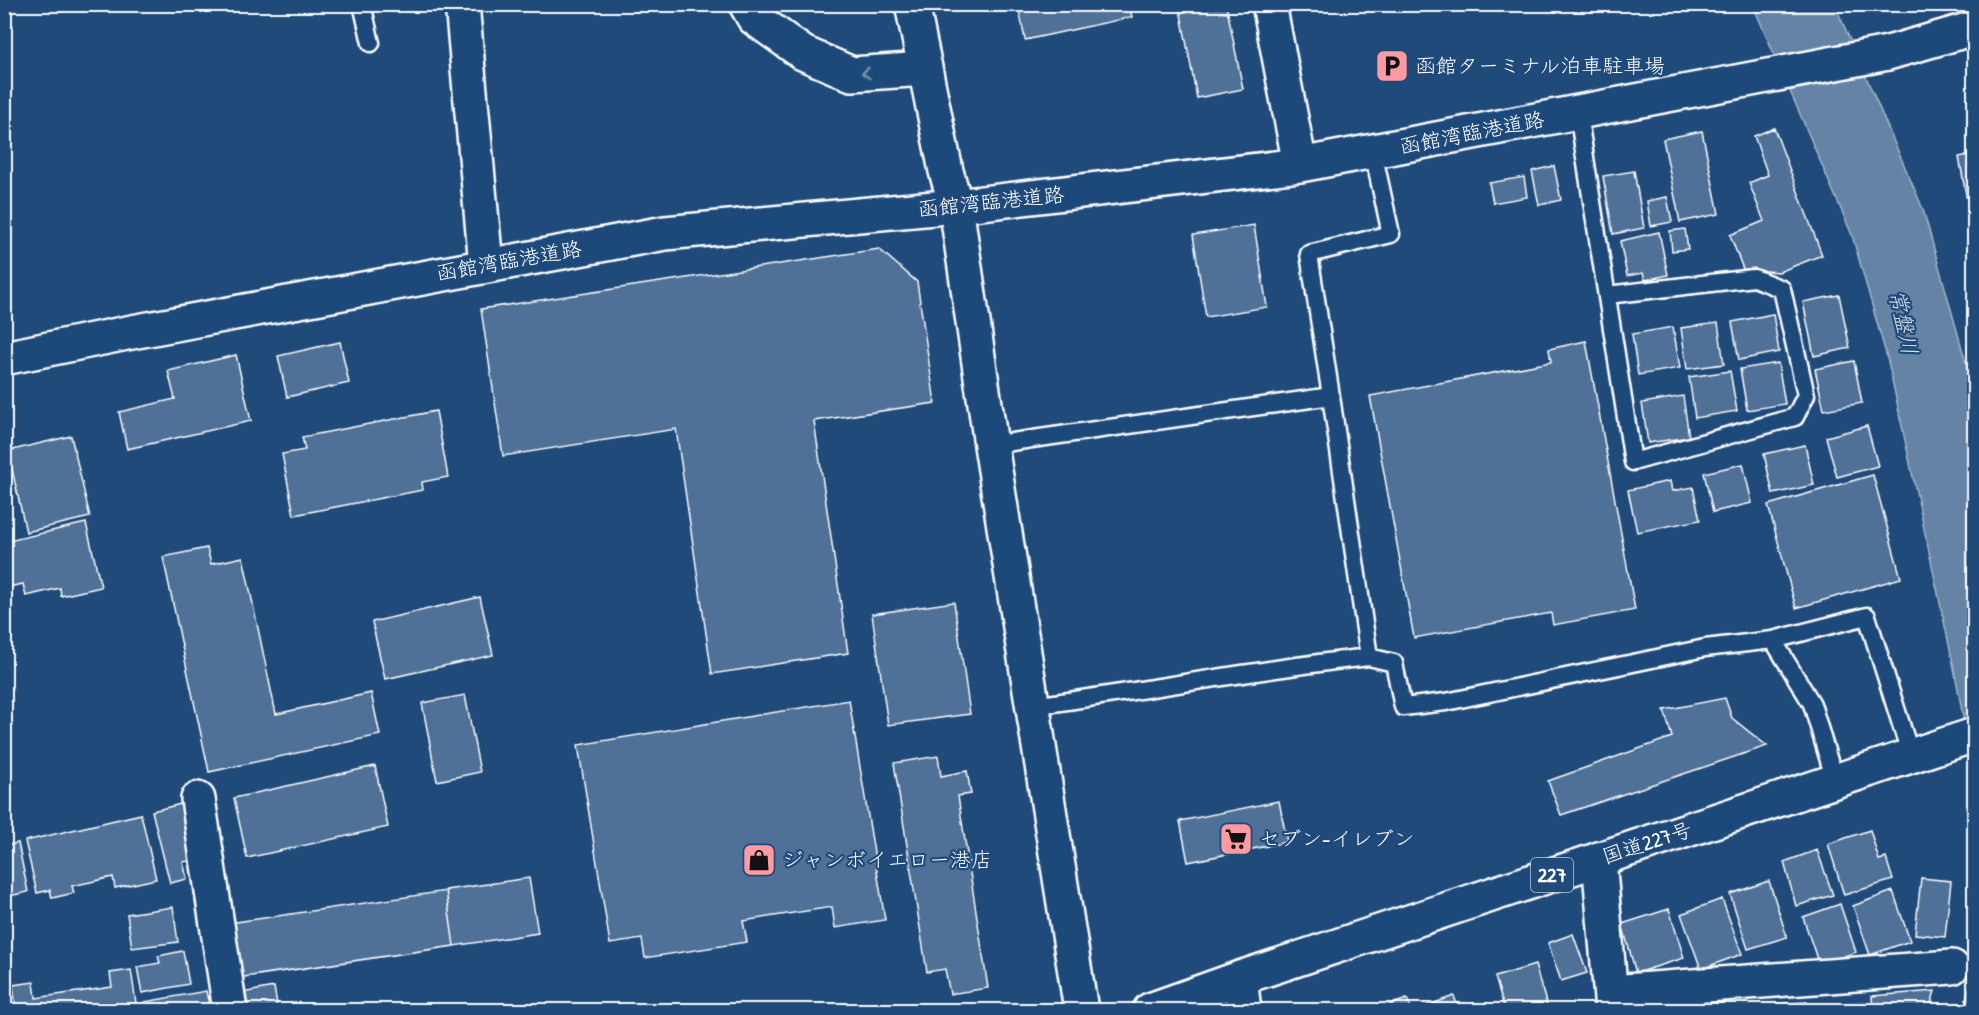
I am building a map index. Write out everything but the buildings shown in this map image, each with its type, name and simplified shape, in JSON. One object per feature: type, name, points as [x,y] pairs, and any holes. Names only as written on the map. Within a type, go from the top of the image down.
[{"type":"main road","points":[[462,4],[486,265]]},
{"type":"main road","points":[[746,4],[754,18],[803,53],[852,74],[925,69]]},
{"type":"main road","points":[[912,4],[946,171],[956,206],[991,445],[1081,1011]]},
{"type":"main road","points":[[1269,4],[1300,165]]},
{"type":"main road","name":"函館湾臨港道路","points":[[4,358],[665,232],[956,206],[1300,165],[1888,53],[1974,28]]},
{"type":"main road","name":"国道227号","points":[[1150,1011],[1240,978],[1965,739]]},
{"type":"main road","points":[[198,799],[230,1011]]},
{"type":"main road","points":[[1599,859],[1611,1001],[1953,967]]},
{"type":"main road","points":[[1240,978],[1244,1011]]},
{"type":"lane","points":[[362,4],[371,43]]},
{"type":"lane","points":[[1578,112],[1633,462],[1795,417],[1806,395],[1782,289],[1754,278],[1607,295]]},
{"type":"lane","points":[[1369,657],[1309,254],[1391,234],[1373,152]]},
{"type":"lane","points":[[991,445],[1331,396]]},
{"type":"lane","points":[[1032,706],[1315,663],[1369,657],[1394,663],[1403,706],[1446,702],[1705,648],[1773,640],[1867,616],[1911,756]]},
{"type":"lane","points":[[1773,640],[1812,704],[1835,781]]},
{"type":"water","name":"常盤川","points":[[1753,5],[1835,5],[1923,209],[1966,363],[1974,404],[1974,776],[1954,668],[1888,361],[1852,235]]},
{"type":"water","points":[[1974,970],[1974,1010],[1963,1010]]},
{"type":"place","name":"函館ターミナル泊車駐車場","points":[[1392,66]]},
{"type":"place","name":"セブン-イレブン","points":[[1236,839]]},
{"type":"place","name":"ジャンボイエロー港店","points":[[759,860]]}]
